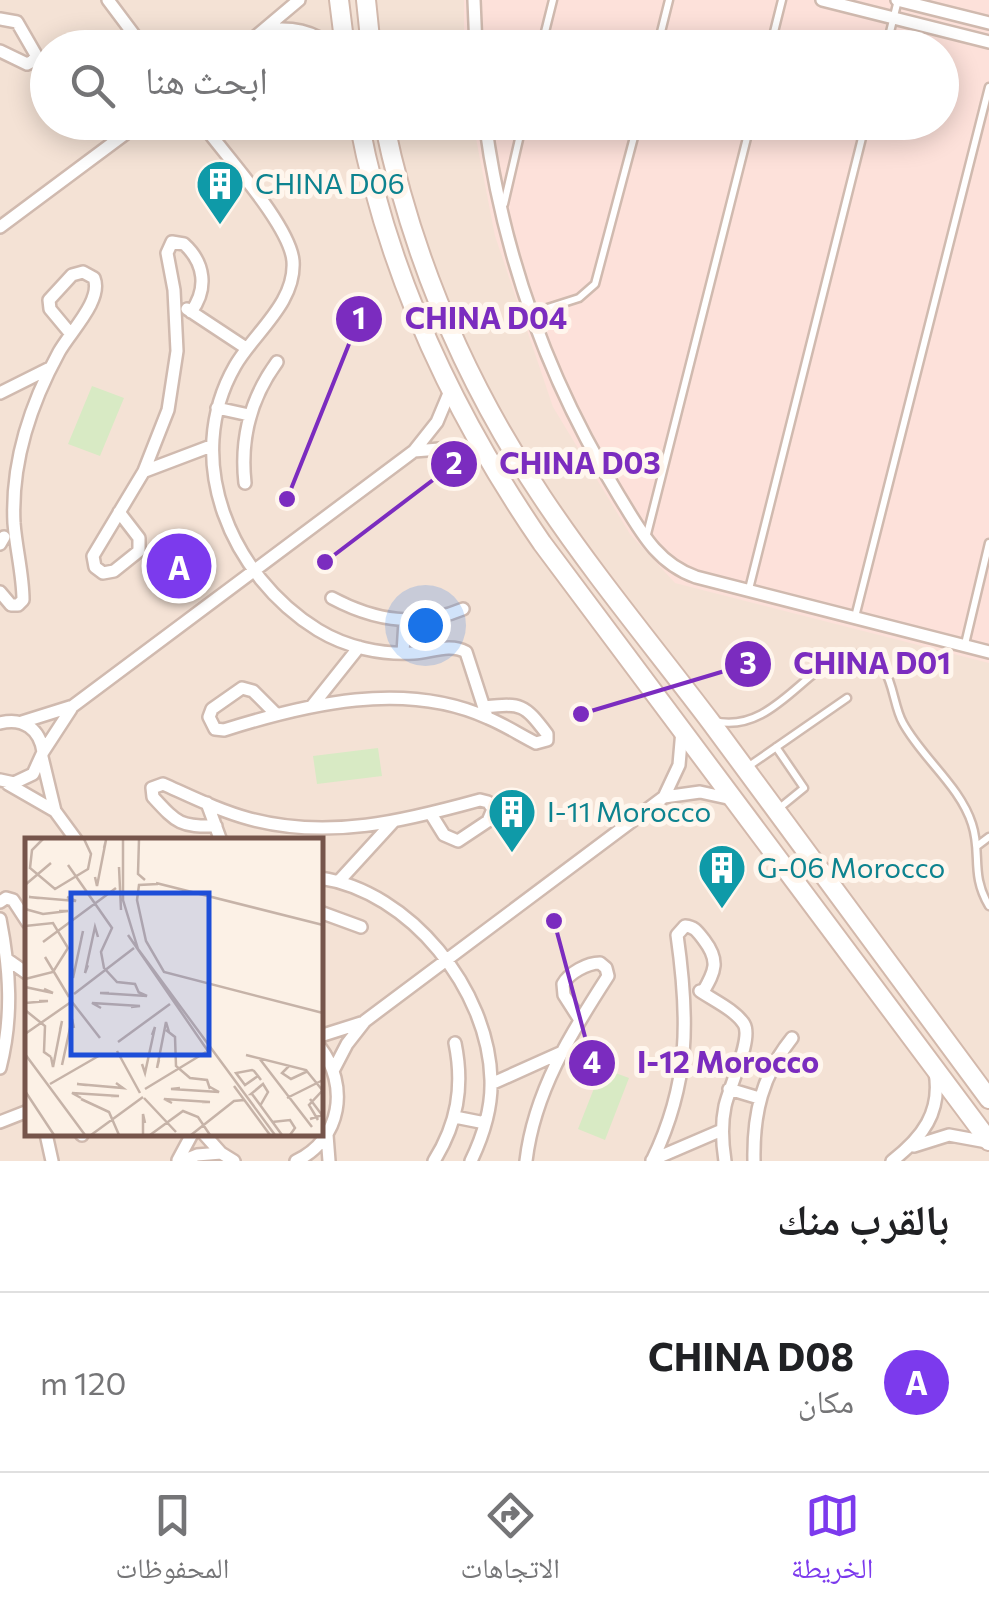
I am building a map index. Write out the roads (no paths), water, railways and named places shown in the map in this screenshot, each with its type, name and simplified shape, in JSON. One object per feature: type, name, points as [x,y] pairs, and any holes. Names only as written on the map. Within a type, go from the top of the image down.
[{"type":"street","points":[[108,0],[130,30]]},
{"type":"street","points":[[266,30],[299,0]]},
{"type":"street","points":[[339,0],[343,30]]},
{"type":"street","points":[[366,0],[369,30]]},
{"type":"street","points":[[474,0],[475,30]]},
{"type":"street","points":[[822,0],[941,30]]},
{"type":"street","points":[[898,0],[989,23]]},
{"type":"street","points":[[0,19],[17,22],[30,45]]},
{"type":"street","points":[[266,30],[301,30]]},
{"type":"street","points":[[959,34],[989,42]]},
{"type":"street","points":[[0,51],[30,63]]},
{"type":"street","points":[[0,227],[117,140]]},
{"type":"street","points":[[214,140],[282,230],[291,249],[293,270],[288,291],[229,376],[217,408],[211,446],[219,502],[234,538],[280,598],[305,621],[330,636],[359,647],[403,653],[461,648],[470,659],[486,712]]},
{"type":"street","points":[[363,140],[416,317],[450,392],[487,459],[542,543],[989,1142]]},
{"type":"street","points":[[389,140],[414,241],[438,305],[467,369],[519,461],[582,555],[745,768],[989,1100]]},
{"type":"street","points":[[488,140],[501,214],[532,313],[584,436],[660,557],[683,573],[989,652]]},
{"type":"street","points":[[372,177],[386,177],[398,220],[414,241]]},
{"type":"street","points":[[119,512],[139,538],[139,551],[114,571],[104,573],[95,566],[93,556],[119,512],[144,471],[162,431],[173,389],[177,351],[175,302],[167,252],[169,245],[176,242],[191,251],[201,267],[201,296],[192,312]]},
{"type":"street","points":[[0,592],[11,605],[23,600],[14,502],[19,456],[33,408],[51,368],[97,290],[94,278],[83,272],[72,275],[49,300],[52,313],[70,333]]},
{"type":"street","points":[[175,302],[246,348]]},
{"type":"street","points":[[246,483],[243,456],[249,415],[257,393],[277,362]]},
{"type":"street","points":[[0,393],[51,368]]},
{"type":"street","points":[[1,781],[24,780],[33,774],[73,706],[414,451],[437,422],[450,392]]},
{"type":"street","points":[[217,408],[249,415]]},
{"type":"street","points":[[144,471],[211,446]]},
{"type":"street","points":[[414,451],[452,448],[487,459]]},
{"type":"street","points":[[1,539],[16,546]]},
{"type":"street","points":[[332,598],[366,613],[404,621],[440,617],[463,609]]},
{"type":"street","points":[[403,653],[404,621]]},
{"type":"street","points":[[311,706],[359,647]]},
{"type":"street","points":[[276,714],[254,691],[242,688],[212,709],[209,717],[215,728],[224,730],[311,706],[358,700],[406,700],[486,712],[536,743],[547,740],[547,734],[524,707],[514,704],[486,712]]},
{"type":"street","points":[[9,720],[73,706]]},
{"type":"street","points":[[9,720],[38,734],[55,811],[75,838]]},
{"type":"street","points":[[334,1069],[365,1022],[664,797],[679,766],[682,730]]},
{"type":"street","points":[[1,781],[55,811]]},
{"type":"street","points":[[216,826],[177,823],[153,798],[154,786],[164,784],[248,818],[294,827],[343,829],[392,822],[480,800],[488,802],[493,810],[488,821],[458,841],[444,835],[431,814]]},
{"type":"street","points":[[664,797],[700,792],[734,800]]},
{"type":"street","points":[[207,803],[220,838]]},
{"type":"street","points":[[339,881],[392,822]]},
{"type":"street","points":[[322,878],[339,881],[390,904],[411,922],[445,962],[476,1012],[488,1054],[491,1084],[485,1123],[471,1161]]},
{"type":"street","points":[[0,902],[6,898],[13,900],[25,918]]},
{"type":"street","points":[[322,913],[361,927]]},
{"type":"street","points":[[0,920],[18,967],[0,1068]]},
{"type":"street","points":[[829,924],[853,944],[876,972],[884,974],[890,963]]},
{"type":"street","points":[[652,1160],[670,1118],[686,1045],[684,980],[676,935],[681,928],[689,926],[712,950],[716,960],[702,992]]},
{"type":"street","points":[[526,1161],[535,1117],[561,1052],[608,976],[600,962],[570,975],[563,984],[564,995],[580,1020]]},
{"type":"street","points":[[684,980],[740,1020],[746,1030],[746,1043],[729,1089],[722,1130],[725,1161]]},
{"type":"street","points":[[322,1035],[365,1022]]},
{"type":"street","points":[[754,1161],[754,1126],[760,1098],[776,1060],[792,1038]]},
{"type":"street","points":[[434,1161],[456,1116],[459,1087],[454,1043]]},
{"type":"street","points":[[322,1050],[334,1069],[339,1098],[328,1134],[329,1161]]},
{"type":"street","points":[[491,1084],[561,1052]]},
{"type":"street","points":[[892,1161],[910,1148],[934,1112],[934,1069]]},
{"type":"street","points":[[729,1089],[760,1098]]},
{"type":"street","points":[[0,1122],[25,1112]]},
{"type":"street","points":[[456,1116],[485,1123]]},
{"type":"street","points":[[652,1160],[722,1130]]},
{"type":"street","points":[[296,1161],[328,1134]]},
{"type":"street","points":[[910,1148],[949,1135],[989,1142]]},
{"type":"street","points":[[46,1136],[52,1161]]},
{"type":"street","points":[[180,1161],[191,1136]]},
{"type":"street","points":[[206,1136],[234,1161]]},
{"type":"street","points":[[180,1161],[221,1153]]},
{"type":"lane","points":[[546,30],[553,0]]},
{"type":"lane","points":[[662,30],[669,0]]},
{"type":"lane","points":[[774,30],[782,0]]},
{"type":"lane","points":[[890,30],[898,0]]},
{"type":"lane","points":[[856,617],[989,87]]},
{"type":"lane","points":[[501,214],[519,140]]},
{"type":"lane","points":[[532,313],[579,298],[595,284],[633,140]]},
{"type":"lane","points":[[646,539],[746,140]]},
{"type":"lane","points":[[748,591],[861,140]]},
{"type":"lane","points":[[964,646],[989,543]]},
{"type":"lane","points":[[708,719],[727,724],[755,719],[839,657],[862,654],[872,658],[888,674],[896,709],[908,732],[968,814],[976,846],[976,871],[989,906]]},
{"type":"lane","points":[[745,768],[847,698]]},
{"type":"lane","points":[[776,747],[804,788],[776,811]]},
{"type":"lane","points":[[976,846],[989,837]]},
{"type":"place","name":"CHINA D06","points":[[220,226]]},
{"type":"place","name":"CHINA D04","points":[[287,499]]},
{"type":"place","name":"CHINA D03","points":[[325,562]]},
{"type":"place","name":"CHINA D08","points":[[179,566]]},
{"type":"place","name":"CHINA D01","points":[[581,714]]},
{"type":"place","name":"I-11 Morocco","points":[[512,854]]},
{"type":"place","name":"G-06 Morocco","points":[[722,910]]},
{"type":"place","name":"I-12 Morocco","points":[[554,921]]}]
